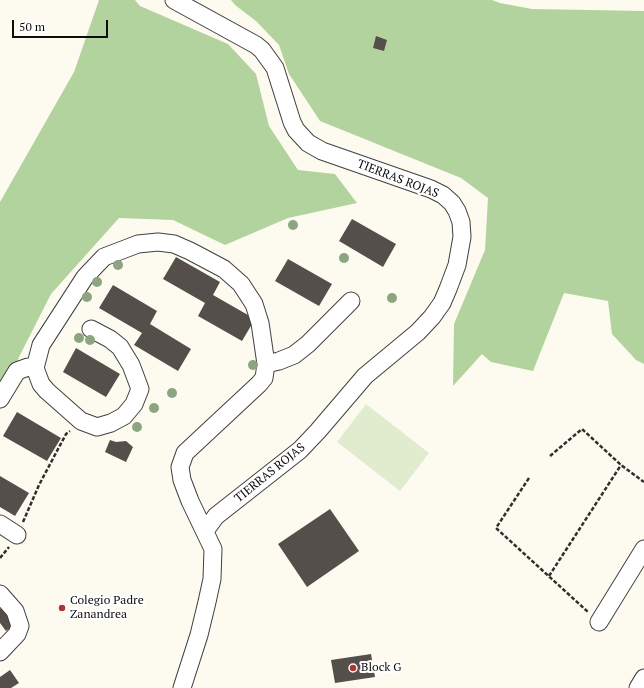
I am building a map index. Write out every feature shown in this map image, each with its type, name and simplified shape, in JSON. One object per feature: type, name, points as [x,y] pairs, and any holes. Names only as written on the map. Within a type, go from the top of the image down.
[{"type":"street","name":"TIERRAS ROJAS","points":[[175,1],[256,45],[265,53],[277,72],[292,122],[308,143],[322,151],[431,189],[443,195],[452,203],[457,211],[461,222],[462,237],[457,265],[442,303],[432,317],[418,332],[365,376],[318,432],[300,450],[216,516],[205,531]]},
{"type":"street","points":[[91,329],[110,339],[120,347],[131,365],[140,389],[134,404],[124,416],[111,423],[97,427],[81,421],[47,391],[40,384],[35,368],[41,345],[85,277],[104,258],[119,250],[138,244],[158,242],[174,244],[224,269],[241,284],[254,304],[260,323],[266,364],[264,378],[185,453],[180,467],[182,480],[190,501],[213,549],[212,578],[199,635],[182,688]]},
{"type":"street","points":[[266,364],[294,355],[308,344],[350,301]]},
{"type":"street","points":[[0,399],[17,371],[28,367],[35,368]]},
{"type":"street","points":[[0,524],[17,535]]},
{"type":"street","points":[[599,622],[644,549]]},
{"type":"street","points":[[0,594],[16,611],[20,626],[20,630],[17,634],[0,652]]},
{"type":"street","points":[[638,688],[644,678]]},
{"type":"path","points":[[0,558],[17,535],[39,485],[66,434],[81,421]]},
{"type":"path","points":[[550,456],[582,429],[621,465],[644,482]]},
{"type":"path","points":[[549,576],[621,465]]},
{"type":"path","points":[[529,478],[496,528],[599,622]]},
{"type":"green space","points":[[99,0],[135,0],[140,6],[228,44],[256,74],[269,126],[298,170],[335,174],[357,203],[288,218],[225,245],[173,220],[119,218],[51,294],[19,357],[0,409],[0,202],[74,72]]},
{"type":"green space","points":[[231,0],[492,0],[532,9],[644,11],[644,364],[636,360],[612,334],[608,301],[564,293],[533,371],[491,362],[482,354],[453,386],[454,324],[485,250],[488,198],[461,178],[320,121],[289,74],[279,45],[256,21],[235,5]]},
{"type":"green space","points":[[366,404],[429,453],[400,491],[337,442]]},
{"type":"building","points":[[376,36],[387,40],[384,51],[373,48]]},
{"type":"building","points":[[352,219],[396,244],[383,267],[339,241]]},
{"type":"building","points":[[176,257],[220,282],[213,295],[255,319],[242,341],[198,316],[205,303],[163,279]]},
{"type":"building","points":[[288,259],[332,284],[319,306],[275,281]]},
{"type":"building","points":[[113,285],[157,311],[150,324],[191,349],[178,371],[134,345],[142,333],[99,308]]},
{"type":"building","points":[[76,348],[120,374],[106,397],[63,372]]},
{"type":"building","points":[[17,412],[61,438],[47,461],[3,436]]},
{"type":"building","points":[[110,440],[116,442],[126,441],[133,447],[126,462],[105,452]]},
{"type":"building","points":[[0,476],[29,493],[15,516],[0,507]]},
{"type":"building","points":[[330,509],[359,551],[307,587],[278,544]]},
{"type":"building","points":[[6,604],[19,621],[6,631],[0,623],[0,609]]},
{"type":"building","name":"Block G","points":[[371,654],[375,677],[335,683],[331,660]]},
{"type":"building","points":[[10,670],[19,683],[11,688],[0,688],[0,677]]},
{"type":"place","name":"Colegio Padre Zanandrea","points":[[62,608]]},
{"type":"place","name":"Block G","points":[[353,668]]}]
